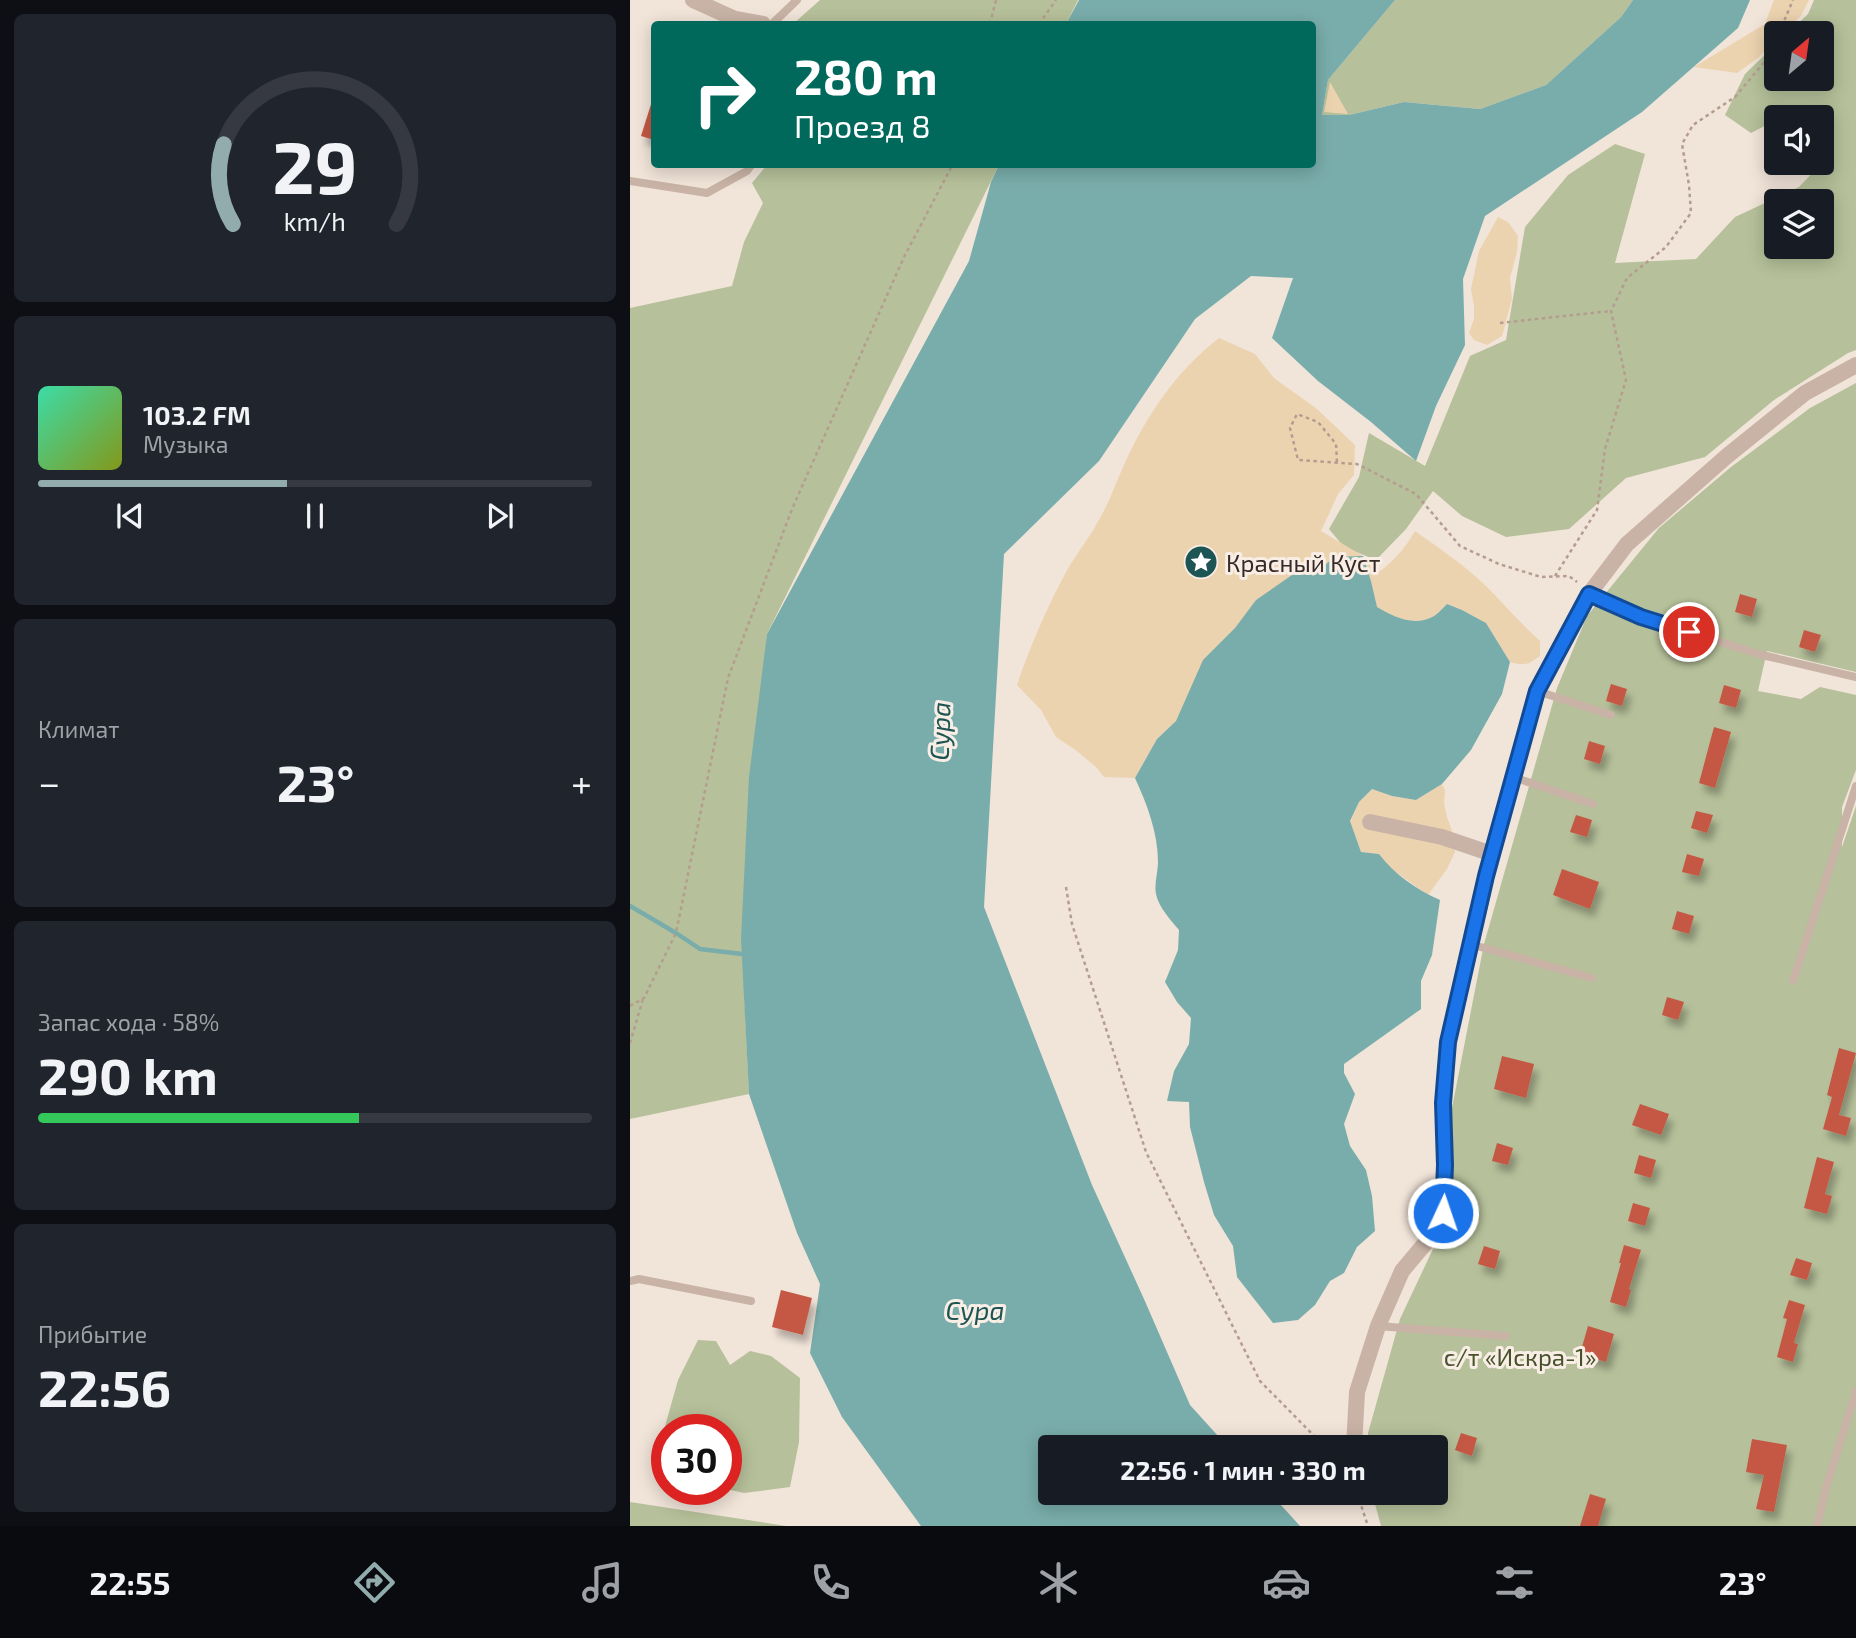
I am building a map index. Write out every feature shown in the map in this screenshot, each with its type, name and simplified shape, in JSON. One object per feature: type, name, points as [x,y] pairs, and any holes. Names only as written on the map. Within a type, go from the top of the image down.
[{"type":"street","points":[[693,0],[747,21]]},
{"type":"street","points":[[1355,1435],[1357,1392],[1378,1326],[1402,1271],[1428,1240],[1443,1213],[1443,1103],[1448,1042],[1492,853],[1537,691],[1589,594],[1627,544],[1727,456],[1805,393],[1856,365]]},
{"type":"street","points":[[1370,822],[1442,836],[1492,853]]},
{"type":"lane","points":[[773,21],[797,0]]},
{"type":"lane","points":[[630,181],[707,192],[749,168]]},
{"type":"lane","points":[[1589,594],[1641,617],[1762,654],[1856,677]]},
{"type":"lane","points":[[1537,691],[1611,715]]},
{"type":"lane","points":[[1513,777],[1593,804]]},
{"type":"lane","points":[[1793,981],[1856,786]]},
{"type":"lane","points":[[1470,944],[1592,978]]},
{"type":"lane","points":[[630,1281],[639,1279],[751,1301]]},
{"type":"lane","points":[[1378,1326],[1506,1336]]},
{"type":"lane","points":[[1817,1526],[1856,1391]]},
{"type":"path","points":[[991,21],[996,0]]},
{"type":"path","points":[[1041,21],[1055,0]]},
{"type":"path","points":[[1784,21],[1793,0]]},
{"type":"path","points":[[1555,576],[1597,510],[1605,449],[1626,380],[1611,312],[1627,278],[1665,247],[1691,213],[1682,144],[1693,125],[1735,97],[1764,62]]},
{"type":"path","points":[[630,1043],[644,998],[677,933],[728,678],[792,509],[904,257],[951,168]]},
{"type":"path","points":[[1500,323],[1611,312]]},
{"type":"path","points":[[1337,463],[1335,444],[1318,422],[1297,414],[1290,428],[1298,460],[1337,463],[1357,464],[1416,494],[1460,546],[1499,564],[1541,576],[1569,576],[1589,594]]},
{"type":"path","points":[[1066,887],[1072,924],[1146,1153],[1260,1381],[1313,1435]]},
{"type":"path","points":[[630,1006],[644,998]]},
{"type":"path","points":[[1361,1505],[1368,1526]]},
{"type":"green space","points":[[820,0],[1078,0],[1068,21],[796,21]]},
{"type":"green space","points":[[1395,0],[1633,0],[1621,17],[1546,85],[1480,109],[1404,102],[1349,115],[1322,115],[1328,80]]},
{"type":"green space","points":[[1814,0],[1856,0],[1856,350],[1774,400],[1705,457],[1626,478],[1569,529],[1506,537],[1462,516],[1433,491],[1406,529],[1376,560],[1344,547],[1329,529],[1359,477],[1369,433],[1425,466],[1470,356],[1506,340],[1525,227],[1568,175],[1615,144],[1645,154],[1615,263],[1696,259],[1735,217],[1764,203],[1764,259],[1834,259],[1834,189],[1795,189],[1810,175],[1834,175],[1834,105],[1764,105],[1764,126],[1751,133],[1725,115],[1745,74],[1764,56],[1764,91],[1834,91],[1834,21],[1801,21],[1808,14]]},
{"type":"green space","points":[[764,168],[998,168],[767,634],[744,990],[749,1094],[630,1119],[630,308],[732,286],[744,242],[763,203],[752,183]]},
{"type":"green space","name":"с/т «Искра-1»","points":[[1856,383],[1856,672],[1767,651],[1758,691],[1801,699],[1820,687],[1856,695],[1856,770],[1842,807],[1842,847],[1856,806],[1856,1526],[1381,1526],[1375,1505],[1448,1505],[1448,1435],[1368,1433],[1400,1319],[1449,1215],[1452,1108],[1484,944],[1557,688],[1587,616],[1659,528],[1731,467],[1810,408]]},
{"type":"green space","points":[[698,1340],[716,1341],[730,1365],[750,1351],[771,1356],[800,1378],[799,1442],[790,1487],[742,1493],[742,1414],[668,1414],[678,1380]]},
{"type":"green space","points":[[630,1502],[786,1526],[630,1526]]},
{"type":"sand","points":[[1774,0],[1809,0],[1796,21],[1766,21]]},
{"type":"sand","points":[[1764,25],[1764,52],[1737,73],[1694,67]]},
{"type":"sand","points":[[1330,82],[1348,114],[1324,112]]},
{"type":"sand","points":[[1498,217],[1508,222],[1518,236],[1517,252],[1510,278],[1512,299],[1502,336],[1487,345],[1474,340],[1469,333],[1474,319],[1471,289],[1479,251]]},
{"type":"sand","name":"Красный Куст","points":[[1219,338],[1255,354],[1274,378],[1317,409],[1355,445],[1354,475],[1338,494],[1321,531],[1363,556],[1256,600],[1190,692],[1176,721],[1157,739],[1135,778],[1104,777],[1077,751],[1056,737],[1041,710],[1017,685],[1052,599],[1104,512],[1142,429],[1176,379]]},
{"type":"sand","points":[[1415,531],[1485,585],[1540,641],[1540,656],[1526,664],[1510,662],[1486,623],[1447,604],[1432,617],[1416,621],[1395,617],[1376,607],[1363,556],[1379,572],[1399,553]]},
{"type":"sand","points":[[1442,784],[1455,852],[1447,869],[1428,895],[1389,867],[1379,854],[1361,852],[1350,822],[1359,802],[1372,789],[1416,800]]},
{"type":"water","name":"Сура","points":[[1079,0],[1395,0],[1328,80],[1322,115],[1349,115],[1404,102],[1480,109],[1546,85],[1621,17],[1633,0],[1750,0],[1738,28],[1642,112],[1485,216],[1463,279],[1465,345],[1436,406],[1416,461],[1318,381],[1272,338],[1293,278],[1251,276],[1195,319],[1099,461],[1004,554],[984,907],[1092,1185],[1190,1405],[1217,1435],[1038,1435],[1038,1505],[1281,1505],[1300,1526],[921,1526],[842,1417],[810,1353],[820,1284],[797,1233],[749,1094],[741,939],[749,777],[767,634],[969,261],[991,182],[998,168],[1316,168],[1316,21],[1068,21]]},
{"type":"water","name":"Красный Куст","points":[[1363,556],[1377,607],[1396,617],[1416,621],[1432,617],[1447,604],[1462,610],[1486,623],[1510,662],[1502,694],[1471,750],[1442,784],[1416,800],[1372,789],[1359,802],[1350,821],[1361,852],[1379,854],[1406,881],[1440,900],[1432,955],[1421,981],[1421,1009],[1344,1064],[1344,1073],[1355,1094],[1344,1124],[1350,1146],[1366,1170],[1372,1196],[1375,1231],[1357,1247],[1344,1273],[1330,1281],[1315,1305],[1298,1320],[1273,1323],[1237,1277],[1233,1246],[1214,1215],[1204,1182],[1190,1127],[1189,1102],[1167,1101],[1174,1071],[1189,1044],[1191,1018],[1165,982],[1178,950],[1179,930],[1162,909],[1156,894],[1156,840],[1148,808],[1135,778],[1157,739],[1176,721],[1203,660],[1235,628],[1256,600],[1305,566],[1313,576],[1334,557]]},
{"type":"building","points":[[651,104],[651,139],[641,136]]},
{"type":"building","points":[[1740,594],[1757,599],[1752,617],[1735,612]]},
{"type":"building","points":[[1804,630],[1821,635],[1815,652],[1799,647]]},
{"type":"building","points":[[1611,684],[1627,689],[1622,706],[1606,701]]},
{"type":"building","points":[[1724,685],[1741,690],[1736,708],[1719,703]]},
{"type":"building","points":[[1714,727],[1731,732],[1715,788],[1699,783]]},
{"type":"building","points":[[1589,741],[1605,746],[1600,764],[1584,759]]},
{"type":"building","points":[[1696,811],[1713,815],[1707,833],[1691,828]]},
{"type":"building","points":[[1576,815],[1592,820],[1587,837],[1570,832]]},
{"type":"building","points":[[1687,854],[1704,859],[1699,876],[1682,872]]},
{"type":"building","points":[[1562,869],[1599,882],[1590,909],[1553,895]]},
{"type":"building","points":[[1677,911],[1694,916],[1689,934],[1672,929]]},
{"type":"building","points":[[1667,997],[1684,1002],[1678,1020],[1662,1015]]},
{"type":"building","points":[[1839,1048],[1856,1053],[1839,1115],[1851,1118],[1846,1136],[1823,1129],[1832,1097],[1827,1095]]},
{"type":"building","points":[[1502,1056],[1534,1064],[1526,1098],[1494,1089]]},
{"type":"building","points":[[1640,1104],[1669,1114],[1661,1135],[1632,1125]]},
{"type":"building","points":[[1497,1143],[1513,1148],[1508,1165],[1492,1161]]},
{"type":"building","points":[[1639,1155],[1656,1160],[1651,1178],[1634,1173]]},
{"type":"building","points":[[1817,1157],[1834,1162],[1825,1194],[1832,1196],[1827,1214],[1804,1208]]},
{"type":"building","points":[[1633,1203],[1650,1208],[1645,1226],[1628,1221]]},
{"type":"building","points":[[1624,1245],[1641,1250],[1626,1307],[1610,1302]]},
{"type":"building","points":[[1484,1246],[1500,1251],[1495,1269],[1478,1264]]},
{"type":"building","points":[[1796,1258],[1812,1263],[1807,1280],[1790,1275]]},
{"type":"building","points":[[781,1290],[812,1298],[803,1335],[772,1327]]},
{"type":"building","points":[[1789,1300],[1805,1305],[1794,1343],[1798,1344],[1793,1362],[1777,1357],[1787,1319],[1783,1318]]},
{"type":"building","points":[[1588,1326],[1614,1334],[1606,1362],[1580,1354]]},
{"type":"building","points":[[1461,1433],[1477,1438],[1472,1456],[1455,1450]]},
{"type":"building","points":[[1752,1439],[1787,1445],[1774,1512],[1756,1509],[1764,1475],[1746,1472]]},
{"type":"building","points":[[1590,1494],[1606,1499],[1598,1526],[1580,1526]]},
{"type":"waterway","points":[[630,906],[700,949],[742,954]]},
{"type":"place","name":"Красный Куст","points":[[1201,562]]},
{"type":"route","points":[[1443,1213],[1443,1103],[1448,1042],[1492,853],[1537,691],[1589,594],[1641,617],[1689,632]]}]
